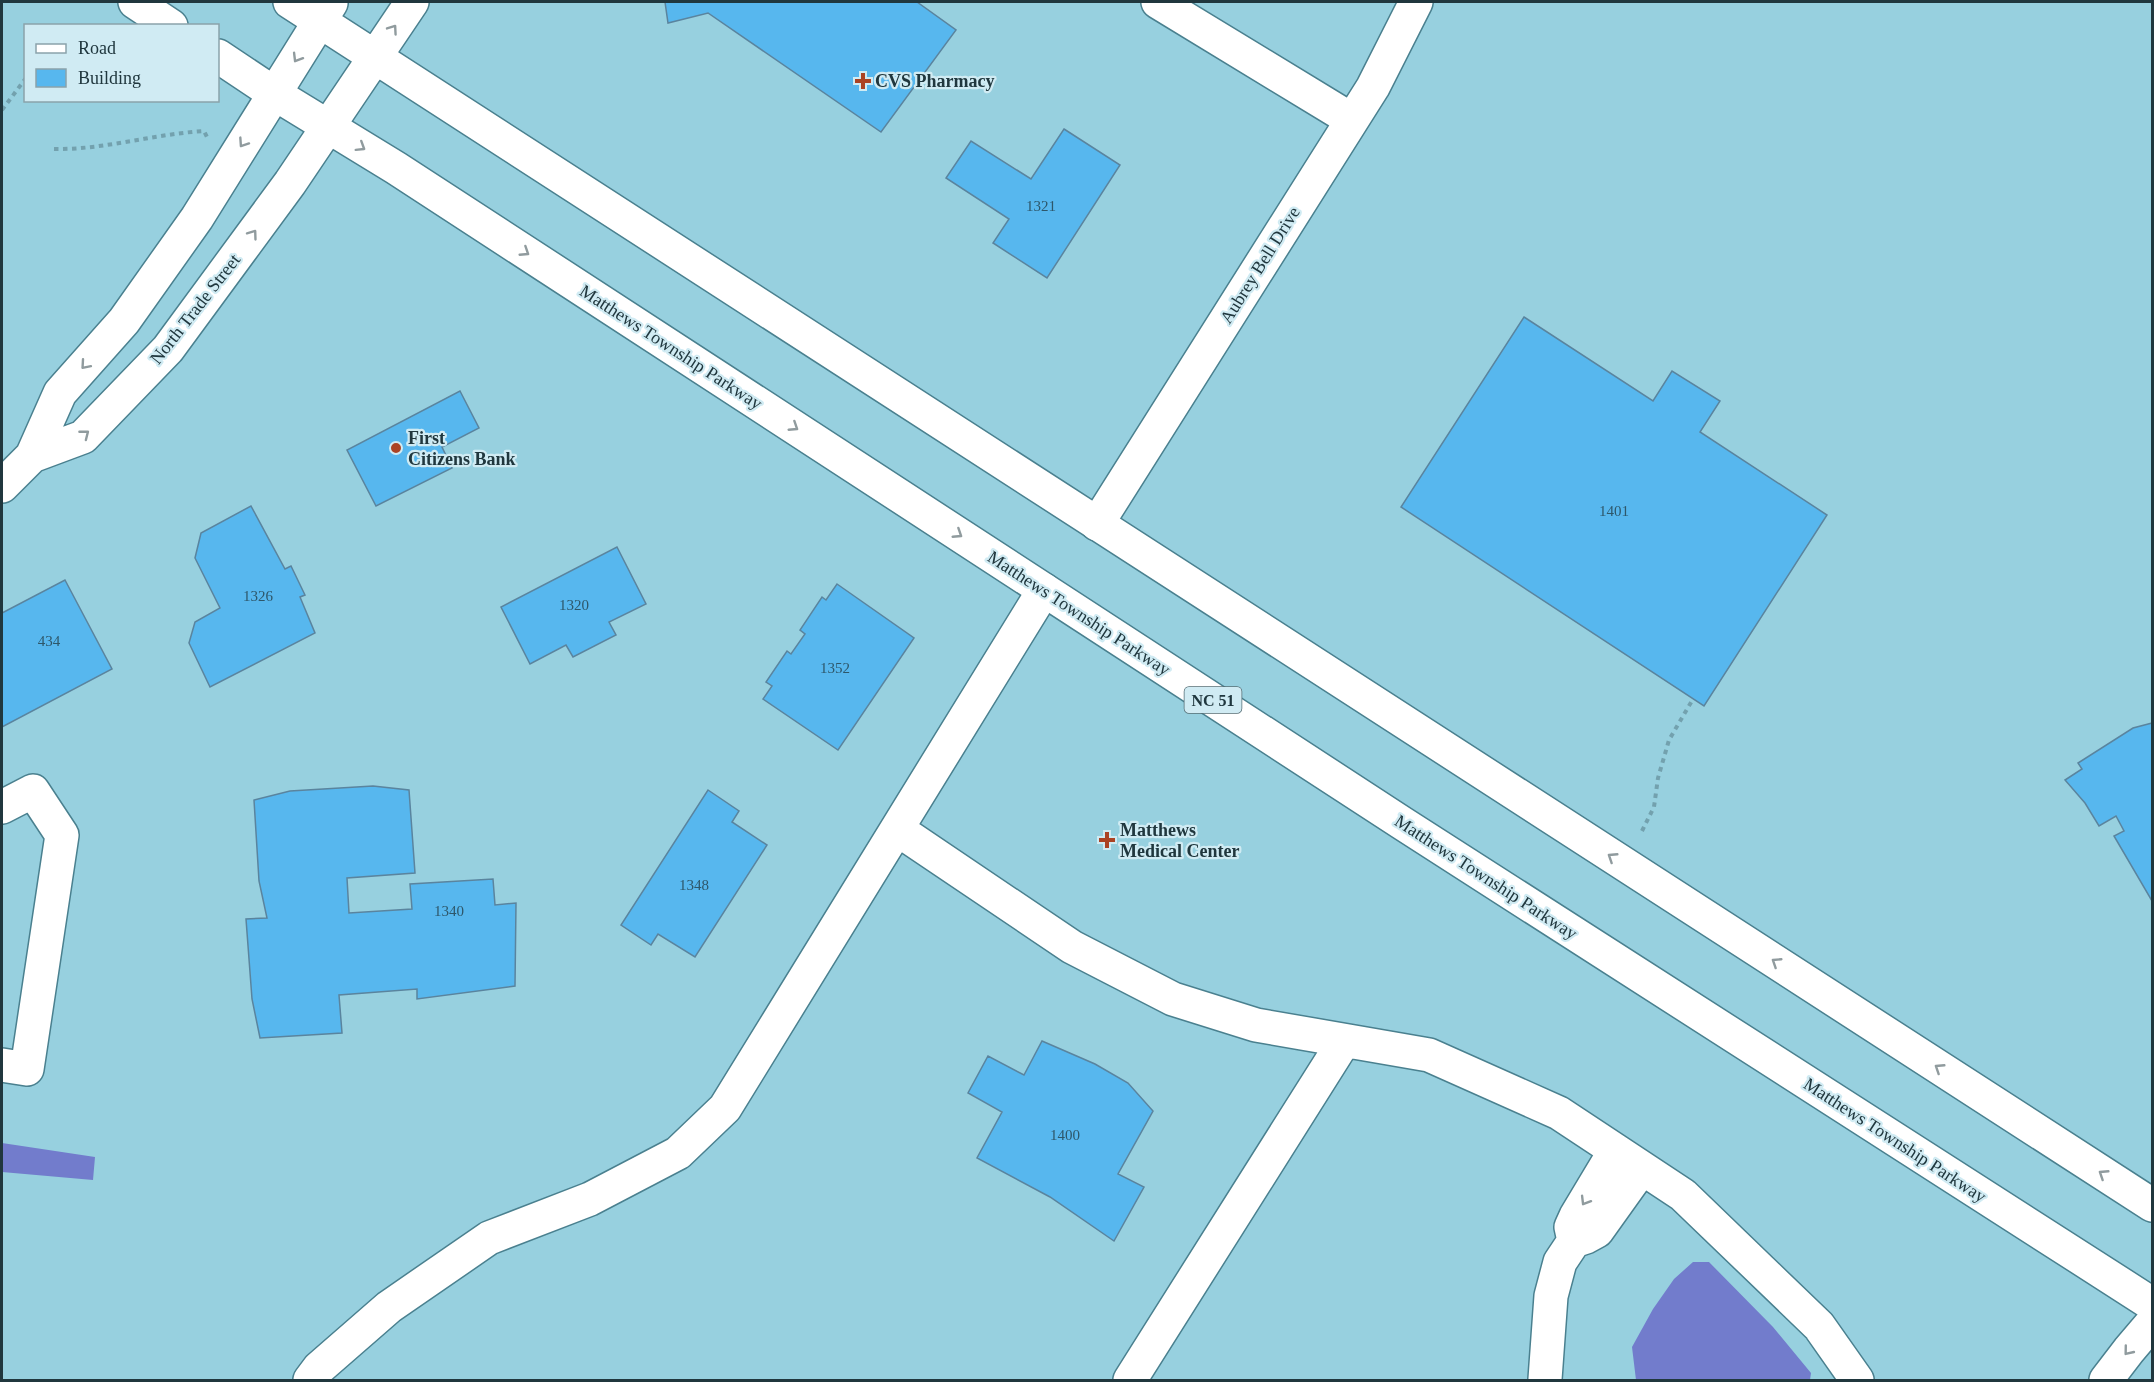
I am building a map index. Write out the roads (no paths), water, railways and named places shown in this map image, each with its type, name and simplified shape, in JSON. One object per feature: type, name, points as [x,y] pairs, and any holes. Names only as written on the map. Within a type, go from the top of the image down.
[{"type":"main road","points":[[135,2],[168,24]]},
{"type":"main road","points":[[290,2],[326,11],[374,57],[2152,1205]]},
{"type":"main road","name":"North Trade Street","points":[[32,456],[83,438],[168,349],[255,232],[412,2]]},
{"type":"main road","points":[[1158,2],[1352,120]]},
{"type":"main road","name":"Aubrey Bell Drive","points":[[1097,524],[1373,87],[1416,2]]},
{"type":"main road","name":"North Trade Street","points":[[2,486],[32,456],[60,393],[124,321],[197,218],[326,11]]},
{"type":"main road","name":"Matthews Township Parkway","points":[[219,57],[396,168],[1402,823],[2152,1304]]},
{"type":"main road","points":[[310,1380],[319,1368],[388,1307],[489,1238],[590,1199],[678,1153],[725,1108],[1044,590]]},
{"type":"main road","points":[[2,807],[33,791],[62,835],[27,1069],[2,1065]]},
{"type":"main road","points":[[897,829],[1072,947],[1173,999],[1256,1026],[1430,1055],[1559,1113],[1683,1195],[1819,1326],[1857,1380]]},
{"type":"main road","points":[[1130,1380],[1344,1041]]},
{"type":"main road","points":[[1545,1379],[1551,1296],[1560,1262],[1574,1241],[1571,1227],[1576,1216],[1628,1159]]},
{"type":"main road","points":[[2106,1380],[2152,1323]]},
{"type":"place","name":"CVS Pharmacy","points":[[863,81]]},
{"type":"place","name":"First Citizens Bank","points":[[396,448]]},
{"type":"place","name":"Matthews Medical Center","points":[[1107,840]]}]
